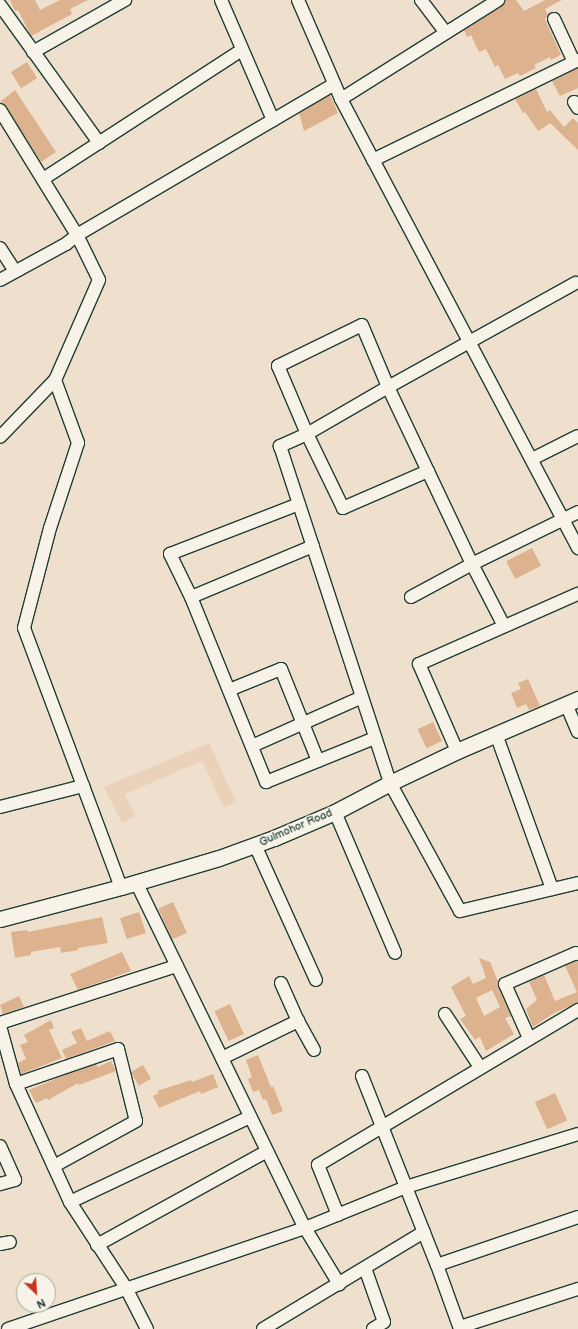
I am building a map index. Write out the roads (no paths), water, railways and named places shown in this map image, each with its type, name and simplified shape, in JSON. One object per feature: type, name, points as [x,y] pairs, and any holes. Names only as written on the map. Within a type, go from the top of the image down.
[{"type":"street","points":[[33,52],[125,0]]},
{"type":"street","points":[[221,0],[273,120]]},
{"type":"street","points":[[298,0],[341,99],[578,548]]},
{"type":"street","points":[[421,0],[446,33]]},
{"type":"street","points":[[341,99],[498,0]]},
{"type":"street","points":[[0,5],[99,144]]},
{"type":"street","points":[[373,160],[576,61],[554,19]]},
{"type":"street","points":[[43,179],[242,50]]},
{"type":"street","points":[[0,280],[66,244],[77,235],[334,84]]},
{"type":"street","points":[[0,110],[77,235],[99,280],[55,380],[0,437]]},
{"type":"street","points":[[0,248],[15,271]]},
{"type":"street","points":[[577,283],[388,387],[307,434],[280,446],[390,783],[460,911],[578,883]]},
{"type":"street","points":[[428,472],[343,508],[307,434],[278,366],[362,325],[388,387],[428,472],[472,564],[504,626]]},
{"type":"street","points":[[55,380],[78,443],[50,528],[24,628],[120,887]]},
{"type":"street","points":[[532,460],[578,436]]},
{"type":"street","points":[[299,504],[170,554],[192,597],[266,782],[375,738]]},
{"type":"street","points":[[411,597],[472,564],[578,512]]},
{"type":"street","points":[[192,597],[313,546]]},
{"type":"street","points":[[457,751],[419,664],[578,594]]},
{"type":"street","points":[[229,690],[281,669],[318,761]]},
{"type":"street","points":[[252,746],[362,697]]},
{"type":"street","points":[[572,701],[578,732]]},
{"type":"street","name":"Gulmohor Road","points":[[0,919],[120,887],[255,845],[335,812],[390,783],[457,751],[572,701]]},
{"type":"street","points":[[496,734],[552,889]]},
{"type":"street","points":[[0,807],[83,786]]},
{"type":"street","points":[[335,812],[395,954]]},
{"type":"street","points":[[255,845],[316,980]]},
{"type":"street","points":[[136,882],[305,1228],[339,1284]]},
{"type":"street","points":[[529,1038],[505,984],[576,953],[578,954]]},
{"type":"street","points":[[0,1023],[177,966]]},
{"type":"street","points":[[281,983],[298,1021],[314,1050]]},
{"type":"street","points":[[338,1215],[318,1165],[480,1067],[578,1010]]},
{"type":"street","points":[[445,1014],[480,1067]]},
{"type":"street","points":[[222,1058],[298,1021]]},
{"type":"street","points":[[0,1026],[16,1084],[70,1202],[126,1288],[147,1329]]},
{"type":"street","points":[[16,1084],[118,1049],[136,1121],[54,1166]]},
{"type":"street","points":[[362,1076],[437,1265],[460,1328],[578,1288]]},
{"type":"street","points":[[70,1202],[250,1117]]},
{"type":"street","points":[[8,1329],[305,1228],[406,1187],[578,1134]]},
{"type":"street","points":[[0,1146],[15,1180],[0,1184]]},
{"type":"street","points":[[97,1245],[267,1151]]},
{"type":"street","points":[[437,1265],[578,1217]]},
{"type":"street","points":[[263,1329],[424,1232]]},
{"type":"street","points":[[365,1268],[384,1322],[373,1329]]}]
